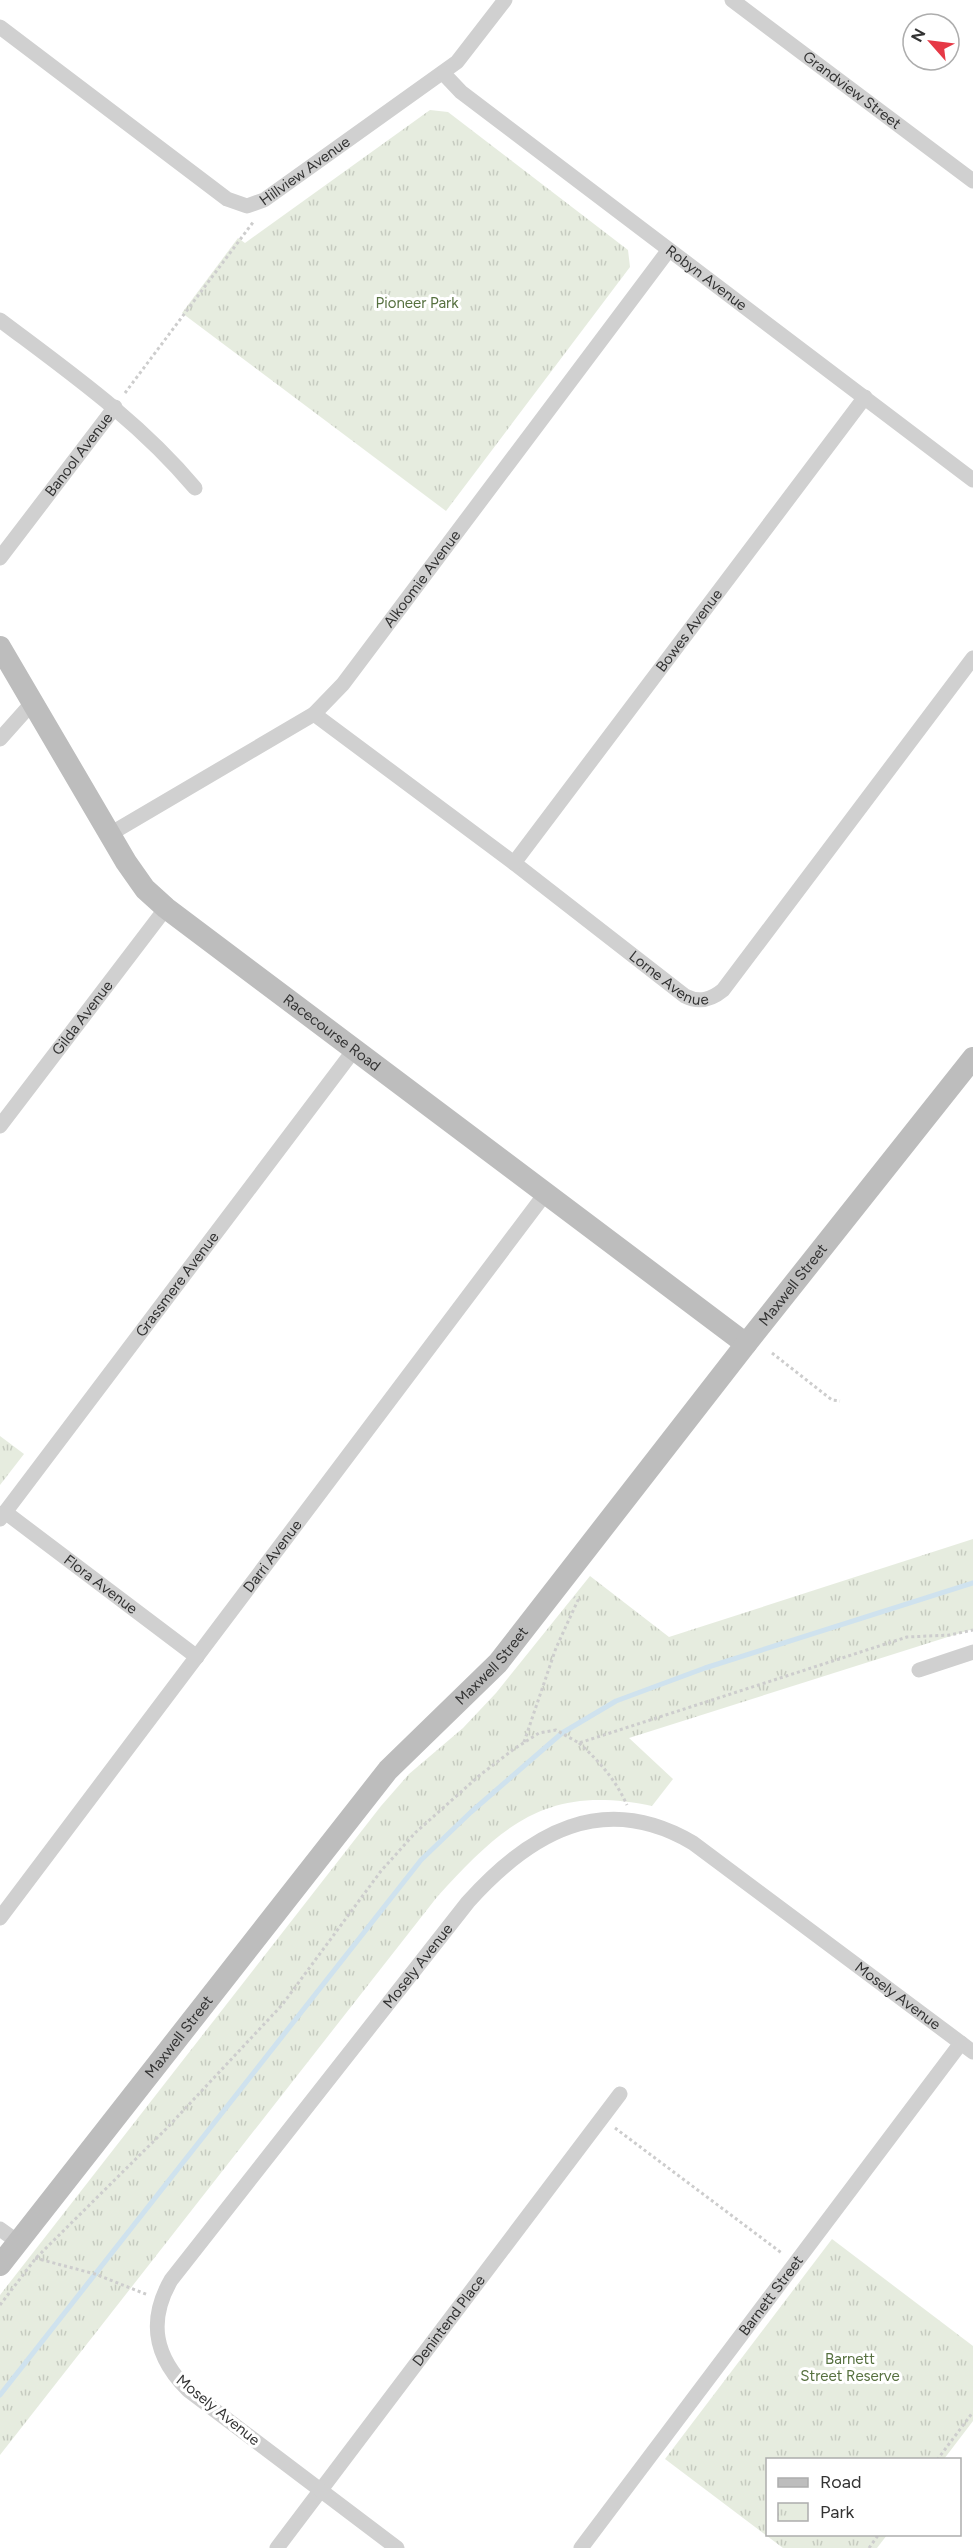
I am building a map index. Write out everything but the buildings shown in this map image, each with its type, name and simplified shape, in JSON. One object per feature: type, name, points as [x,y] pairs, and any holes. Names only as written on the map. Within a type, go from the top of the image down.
[{"type":"main road","name":"Racecourse Road","points":[[0,647],[135,876],[166,908],[746,1344]]},
{"type":"main road","name":"Maxwell Street","points":[[6,2248],[388,1770],[412,1743],[484,1679],[973,1058]]},
{"type":"street","name":"Hillview Avenue","points":[[0,27],[226,199],[247,206],[264,200],[443,73],[461,57],[506,0]]},
{"type":"street","name":"Grandview Street","points":[[732,0],[973,181]]},
{"type":"street","name":"Robyn Avenue","points":[[443,73],[461,92],[668,251],[973,480]]},
{"type":"street","name":"Alkoomie Avenue","points":[[110,834],[315,714],[343,684],[668,251]]},
{"type":"street","name":"Banool Avenue","points":[[0,320],[115,407],[0,558]]},
{"type":"street","name":"Bowes Avenue","points":[[514,863],[865,397]]},
{"type":"street","points":[[115,407],[168,456],[195,488]]},
{"type":"street","name":"Lorne Avenue","points":[[315,714],[514,863],[685,996],[699,1001],[712,998],[723,990],[973,658]]},
{"type":"street","points":[[0,739],[33,702]]},
{"type":"street","name":"Gilda Avenue","points":[[0,1126],[166,908]]},
{"type":"street","name":"Grassmere Avenue","points":[[3,1515],[354,1050]]},
{"type":"street","name":"Darri Avenue","points":[[0,1918],[545,1194]]},
{"type":"street","name":"Flora Avenue","points":[[3,1515],[196,1657]]},
{"type":"street","points":[[919,1670],[973,1653]]},
{"type":"street","name":"Mosely Avenue","points":[[397,2548],[188,2390],[174,2375],[163,2356],[157,2335],[160,2300],[178,2271],[483,1885],[511,1859],[559,1829],[594,1822],[630,1820],[660,1827],[693,1843],[967,2047]]},
{"type":"street","name":"Barnett Street","points":[[580,2548],[795,2263],[967,2047]]},
{"type":"street","name":"Denintend Place","points":[[277,2548],[620,2094]]},
{"type":"path","points":[[115,407],[259,214],[264,200]]},
{"type":"path","points":[[772,1353],[832,1400],[840,1401]]},
{"type":"path","points":[[524,1743],[556,1648],[578,1600],[558,1584]]},
{"type":"path","points":[[579,1743],[906,1637],[950,1635],[973,1630]]},
{"type":"path","points":[[0,2305],[36,2258],[166,2129],[282,2005],[381,1871],[416,1832],[480,1775],[539,1733],[556,1730],[579,1743],[603,1765],[618,1785],[629,1809],[630,1820]]},
{"type":"path","points":[[602,2118],[795,2263]]},
{"type":"path","points":[[6,2248],[95,2274],[160,2300]]},
{"type":"path","points":[[938,2458],[973,2412]]},
{"type":"path","points":[[869,2548],[878,2536]]},
{"type":"green space","name":"Pioneer Park","points":[[430,110],[448,112],[628,250],[630,267],[446,511],[182,313],[238,238],[245,243]]},
{"type":"green space","points":[[0,1436],[24,1454],[0,1485]]},
{"type":"green space","points":[[973,1539],[973,1629],[629,1738],[673,1779],[652,1806],[616,1801],[584,1801],[556,1806],[530,1816],[507,1830],[484,1849],[437,1897],[0,2455],[0,2295],[381,1806],[409,1774],[463,1728],[496,1693],[590,1576],[669,1637]]},
{"type":"green space","name":"Barnett Street Reserve","points":[[832,2239],[973,2346],[973,2421],[945,2458],[766,2458],[766,2535],[665,2459]]},
{"type":"green space","name":"Barnett Street Reserve","points":[[767,2536],[886,2536],[877,2548],[783,2548]]},
{"type":"waterway","points":[[0,2395],[421,1860],[471,1812],[562,1733],[616,1701],[705,1668],[973,1583]]}]
